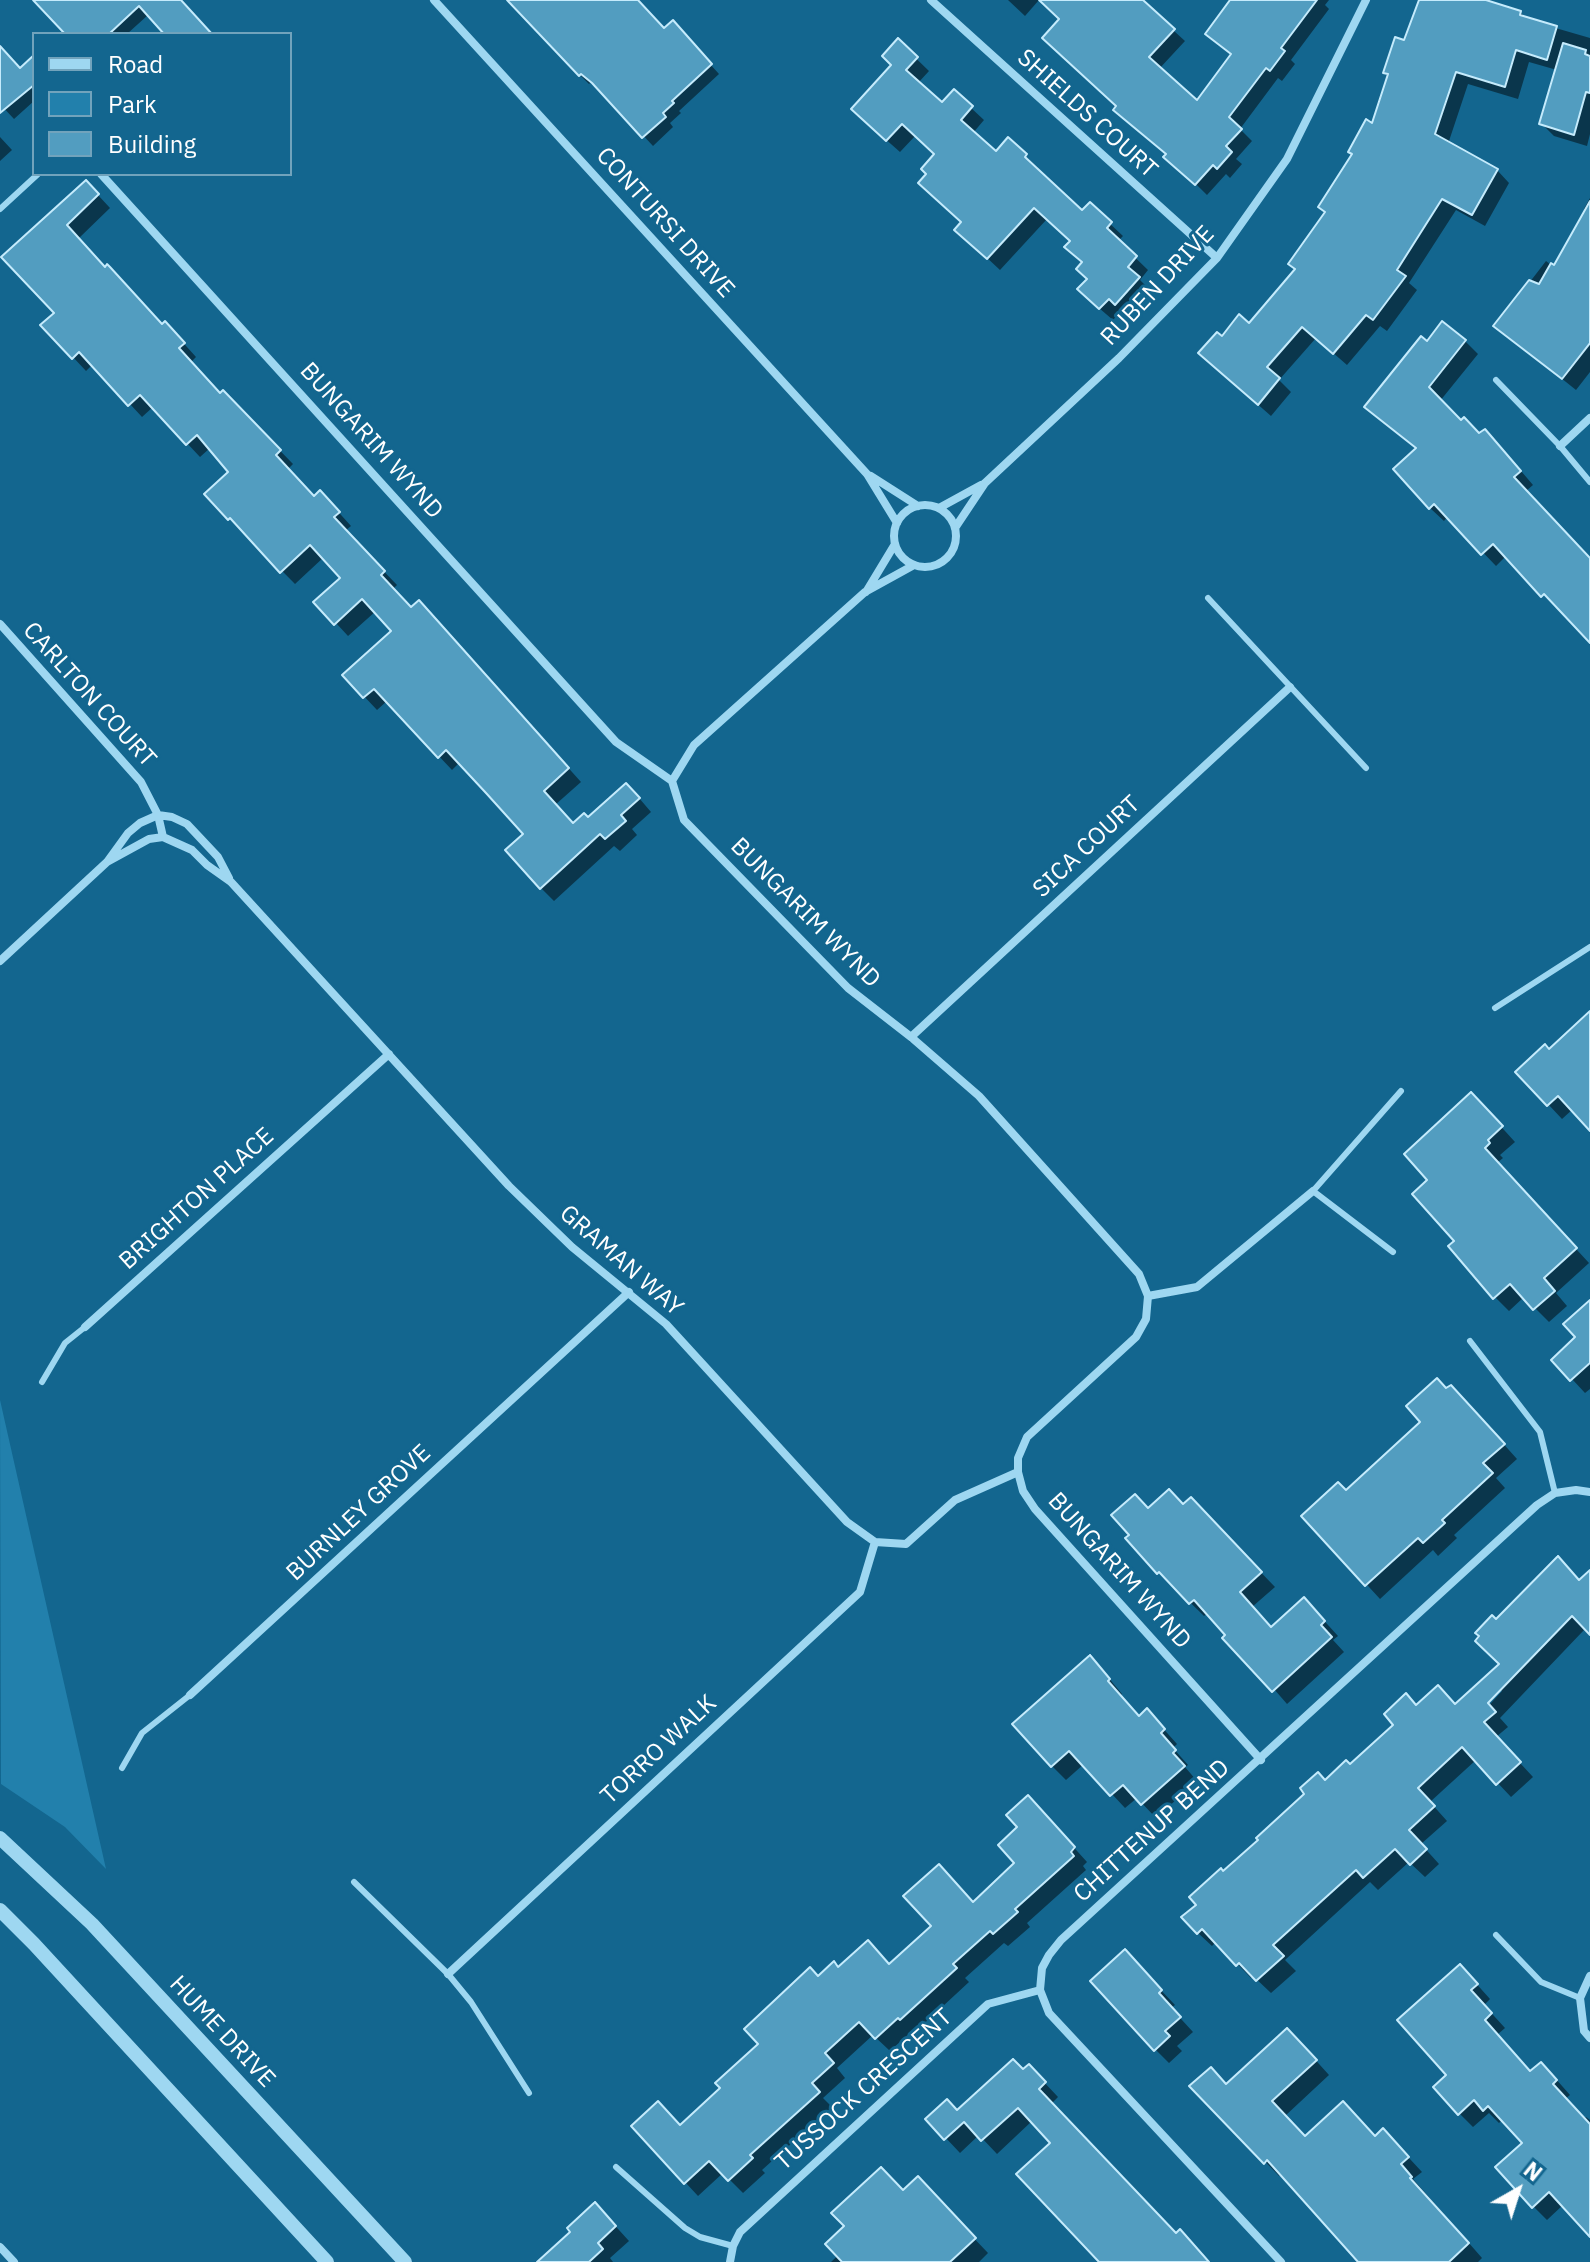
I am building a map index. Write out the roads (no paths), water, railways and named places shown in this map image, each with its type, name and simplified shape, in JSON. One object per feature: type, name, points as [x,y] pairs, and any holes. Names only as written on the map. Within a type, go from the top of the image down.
[{"type":"street","name":"CONTURSI DRIVE","points":[[434,0],[867,474],[897,523]]},
{"type":"street","name":"SHIELDS COURT","points":[[931,0],[1217,258]]},
{"type":"street","name":"RUBEN DRIVE","points":[[955,528],[985,483],[1119,358],[1217,258],[1287,159],[1366,0]]},
{"type":"street","name":"BUNGARIM WYND","points":[[103,176],[616,742],[672,781],[684,820],[848,988],[911,1037],[989,1108],[1139,1274],[1148,1296]]},
{"type":"street","points":[[1560,446],[1590,418]]},
{"type":"street","name":"CONTURSI DRIVE","points":[[867,474],[918,506]]},
{"type":"street","name":"RUBEN DRIVE","points":[[939,508],[985,483]]},
{"type":"street","points":[[865,592],[895,544],[897,523],[909,509],[918,506],[939,508],[952,520],[955,528],[955,546],[944,562],[926,568],[906,561],[895,544]]},
{"type":"street","points":[[672,781],[694,745],[865,592],[914,565]]},
{"type":"street","name":"CARLTON COURT","points":[[0,624],[134,772],[158,815],[163,837]]},
{"type":"street","name":"SICA COURT","points":[[911,1037],[1290,687]]},
{"type":"street","points":[[0,961],[107,862],[128,833],[140,823],[158,815]]},
{"type":"street","name":"GRAMAN WAY","points":[[158,815],[179,820],[200,836],[218,857],[231,882]]},
{"type":"street","points":[[107,862],[149,839],[163,837]]},
{"type":"street","name":"GRAMAN WAY","points":[[163,837],[192,850],[231,882],[540,1217],[666,1324],[847,1522],[875,1542]]},
{"type":"street","name":"BRIGHTON PLACE","points":[[85,1327],[389,1054]]},
{"type":"street","points":[[875,1542],[906,1544],[955,1500],[1018,1472],[1018,1458],[1027,1437],[1136,1337],[1146,1319],[1148,1296],[1197,1287],[1313,1191]]},
{"type":"street","name":"BURNLEY GROVE","points":[[190,1695],[629,1292]]},
{"type":"street","name":"BUNGARIM WYND","points":[[1018,1472],[1023,1491],[1035,1509],[1261,1760]]},
{"type":"street","points":[[1555,1493],[1590,1492]]},
{"type":"street","name":"CHITTENUP BEND","points":[[1040,1990],[1042,1968],[1061,1940],[1537,1505],[1555,1493]]},
{"type":"street","name":"TORRO WALK","points":[[448,1974],[860,1592],[875,1542]]},
{"type":"street","name":"HUME DRIVE","points":[[0,1838],[92,1924],[405,2262]]},
{"type":"street","points":[[0,1910],[327,2262]]},
{"type":"street","points":[[1590,1976],[1580,1998],[1584,2031],[1590,2038]]},
{"type":"street","points":[[1040,1990],[1049,2013],[1281,2262]]},
{"type":"street","name":"TUSSOCK CRESCENT","points":[[730,2262],[740,2232],[752,2220],[988,2004],[1040,1990]]},
{"type":"street","points":[[0,2247],[14,2262]]},
{"type":"lane","points":[[0,209],[36,176]]},
{"type":"lane","points":[[1496,380],[1590,482]]},
{"type":"lane","points":[[1208,598],[1366,768]]},
{"type":"lane","points":[[1495,1008],[1590,947]]},
{"type":"lane","points":[[1393,1252],[1313,1191],[1401,1091]]},
{"type":"lane","name":"BRIGHTON PLACE","points":[[42,1382],[65,1343],[85,1327]]},
{"type":"lane","points":[[1470,1341],[1540,1432],[1555,1493]]},
{"type":"lane","name":"BURNLEY GROVE","points":[[122,1768],[142,1733],[190,1695]]},
{"type":"lane","points":[[354,1882],[448,1974],[471,2002],[529,2093]]},
{"type":"lane","points":[[1496,1935],[1541,1982],[1580,1998]]},
{"type":"lane","points":[[616,2167],[685,2228],[700,2237],[733,2246]]}]
